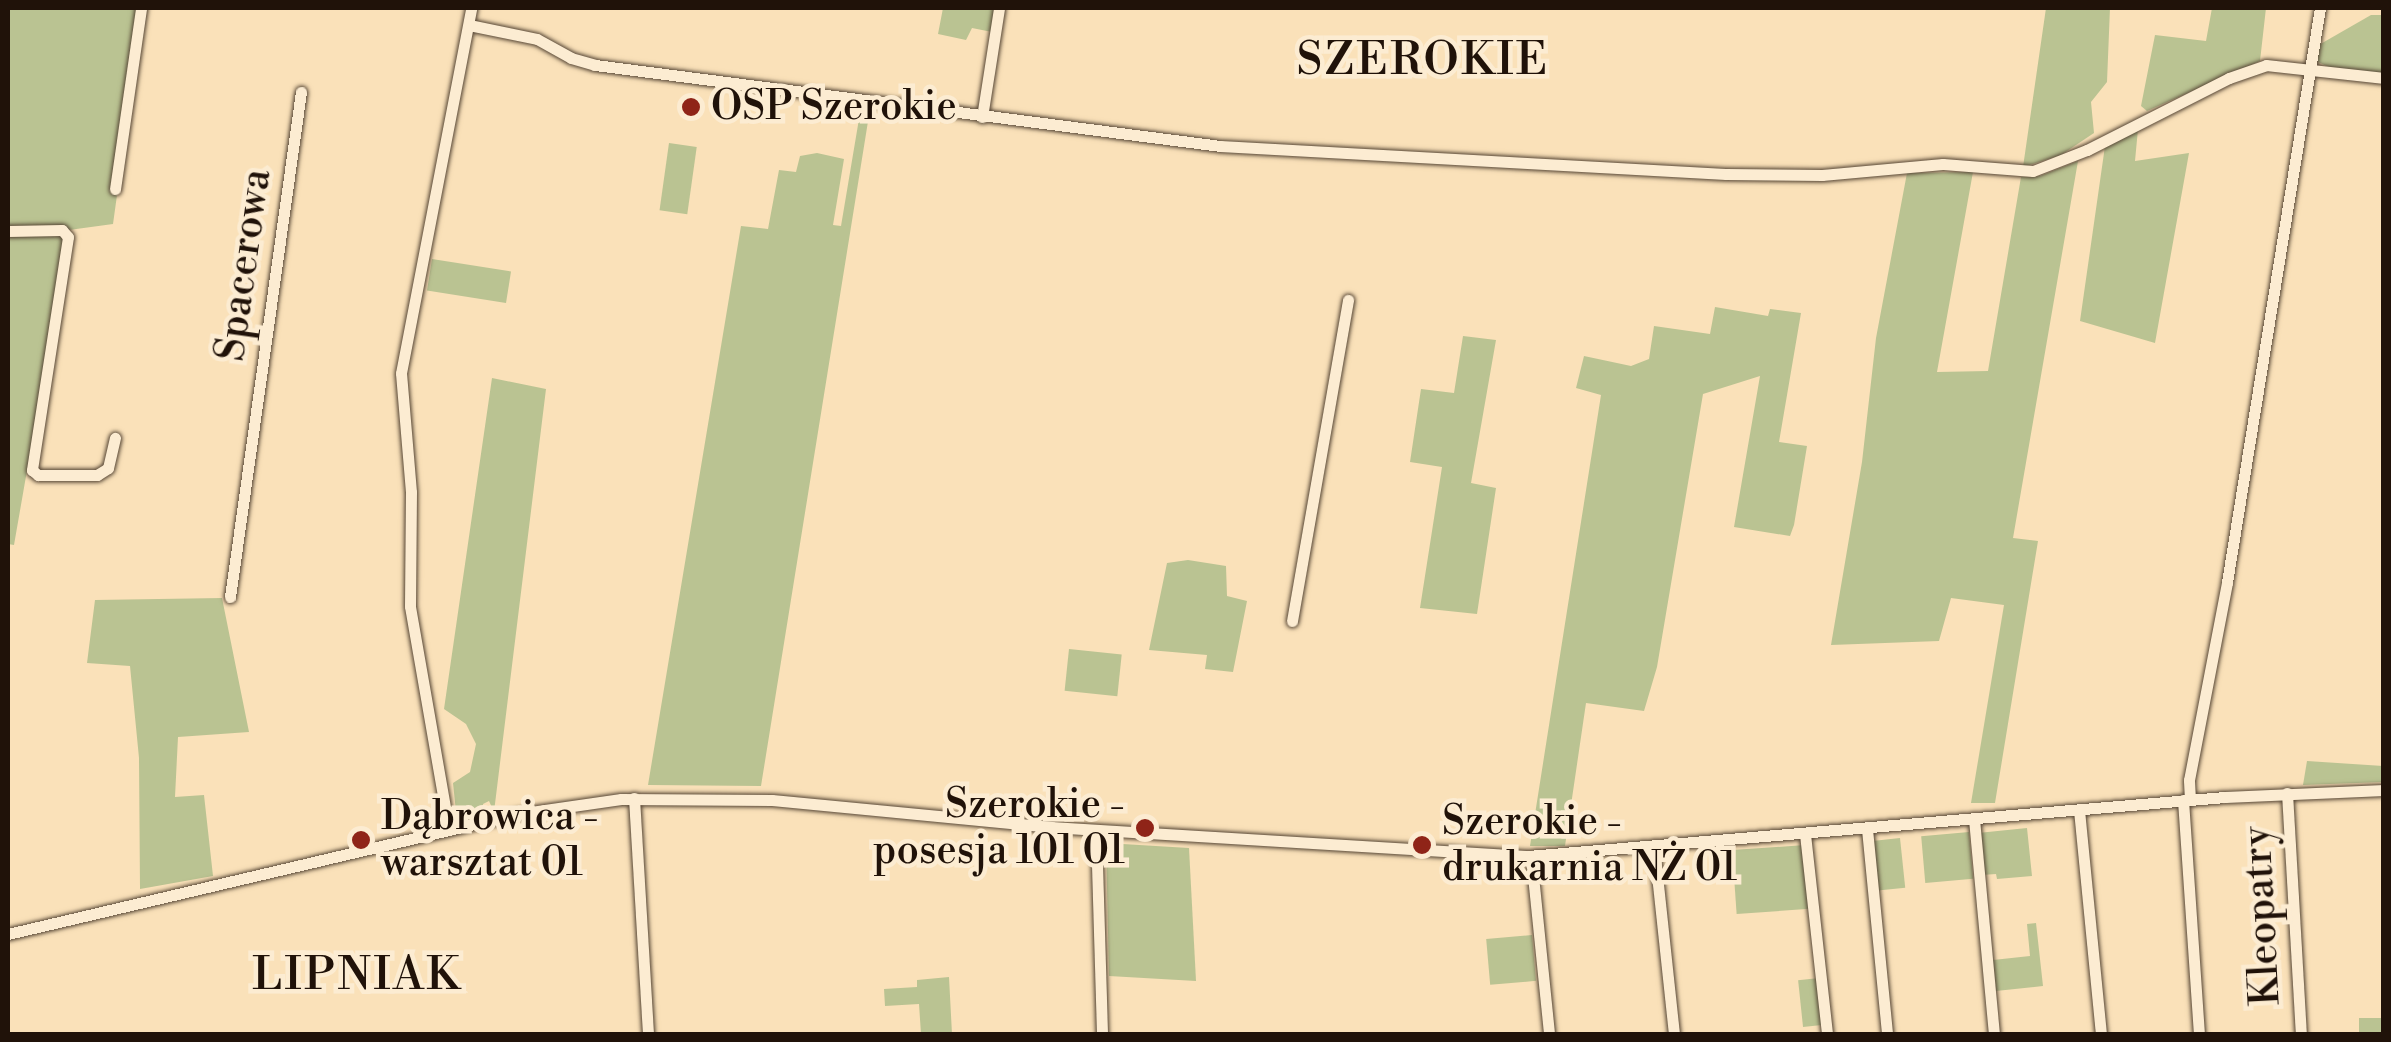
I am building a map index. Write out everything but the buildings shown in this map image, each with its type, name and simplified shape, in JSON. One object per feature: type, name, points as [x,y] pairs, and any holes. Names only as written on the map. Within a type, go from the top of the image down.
[{"type":"street","points":[[114,189],[141,8]]},
{"type":"street","points":[[450,830],[410,606],[411,498],[401,373],[471,8]]},
{"type":"street","points":[[982,117],[999,8]]},
{"type":"street","points":[[2199,1034],[2186,800],[2227,582],[2320,8]]},
{"type":"street","points":[[470,24],[536,39],[595,65],[793,88],[982,117],[1297,153],[1545,161],[1736,174],[1822,175],[1942,164],[2034,171],[2087,150],[2230,78],[2266,65],[2384,78]]},
{"type":"street","name":"Spacerowa","points":[[230,597],[301,92]]},
{"type":"street","points":[[8,231],[62,230],[68,237],[34,473],[97,475],[108,468],[115,438]]},
{"type":"street","points":[[1292,621],[1348,300]]},
{"type":"street","points":[[8,934],[559,806],[634,798],[772,800],[1096,830],[1532,856],[2186,800],[2384,790]]},
{"type":"street","name":"Kleopatry","points":[[2287,793],[2301,1034]]},
{"type":"street","points":[[634,798],[648,1034]]},
{"type":"street","points":[[2079,810],[2101,1034]]},
{"type":"street","points":[[1974,819],[1994,1034]]},
{"type":"street","points":[[1866,829],[1887,1034]]},
{"type":"street","points":[[1096,830],[1102,1034]]},
{"type":"street","points":[[1805,834],[1827,1034]]},
{"type":"street","points":[[1654,847],[1674,1034]]},
{"type":"street","points":[[1532,856],[1549,1034]]},
{"type":"green space","points":[[8,8],[143,8],[113,224],[69,230],[14,545],[8,544]]},
{"type":"green space","points":[[943,8],[996,8],[992,32],[972,28],[966,40],[938,34]]},
{"type":"green space","points":[[2046,8],[2110,8],[2107,82],[2091,102],[2094,133],[2061,155],[2023,167]]},
{"type":"green space","points":[[2212,8],[2266,8],[2260,61],[2147,111],[2141,106],[2155,35],[2206,41]]},
{"type":"green space","points":[[2371,15],[2383,15],[2383,76],[2331,68],[2316,61],[2317,46]]},
{"type":"green space","points":[[861,107],[870,109],[761,786],[648,785],[741,226],[768,229],[779,170],[796,172],[800,156],[817,153],[844,159],[833,225],[841,226]]},
{"type":"green space","points":[[2138,129],[2135,161],[2189,153],[2155,343],[2080,321],[2105,146]]},
{"type":"green space","points":[[669,143],[697,147],[687,214],[660,210]]},
{"type":"green space","points":[[2078,161],[2013,538],[2038,541],[1995,803],[1971,803],[2004,605],[1951,598],[1939,641],[1831,645],[1862,462],[1876,338],[1907,173],[1973,172],[1937,372],[1988,371],[2021,177],[2040,176]]},
{"type":"green space","points":[[432,259],[511,272],[506,303],[427,291]]},
{"type":"green space","points":[[1715,307],[1768,316],[1770,309],[1801,313],[1779,442],[1807,446],[1794,525],[1790,536],[1734,527],[1760,376],[1703,394],[1657,667],[1644,711],[1586,703],[1565,846],[1530,846],[1601,395],[1576,388],[1584,356],[1631,366],[1649,359],[1654,326],[1710,334]]},
{"type":"green space","points":[[1463,336],[1496,340],[1471,483],[1496,488],[1477,614],[1420,608],[1442,467],[1410,462],[1421,389],[1454,393]]},
{"type":"green space","points":[[492,378],[546,389],[494,812],[489,801],[483,804],[484,814],[457,821],[453,783],[470,772],[476,744],[466,724],[444,709]]},
{"type":"green space","points":[[1188,560],[1226,566],[1227,596],[1247,601],[1233,672],[1205,669],[1207,655],[1149,650],[1167,563]]},
{"type":"green space","points":[[222,598],[249,732],[178,737],[175,797],[204,795],[213,876],[140,889],[139,758],[130,666],[87,663],[95,600]]},
{"type":"green space","points":[[1069,649],[1122,655],[1117,696],[1065,691]]},
{"type":"green space","points":[[2307,761],[2383,766],[2383,782],[2303,785]]},
{"type":"green space","points":[[2027,828],[2032,876],[1997,879],[1996,874],[1982,875],[1978,833]]},
{"type":"green space","points":[[1969,832],[1973,879],[1925,883],[1921,836]]},
{"type":"green space","points":[[1900,838],[1905,888],[1875,891],[1870,841]]},
{"type":"green space","points":[[1106,843],[1189,848],[1196,981],[1109,976]]},
{"type":"green space","points":[[1805,845],[1809,909],[1737,914],[1732,850]]},
{"type":"green space","points":[[2036,923],[2043,986],[1996,991],[1993,960],[2030,956],[2027,924]]},
{"type":"green space","points":[[1532,935],[1536,981],[1490,985],[1486,939]]},
{"type":"green space","points":[[949,977],[952,1034],[921,1034],[919,1004],[885,1006],[884,989],[917,987],[917,980]]},
{"type":"green space","points":[[1819,978],[1824,1025],[1803,1027],[1798,980]]},
{"type":"green space","points":[[2359,1018],[2383,1018],[2383,1034],[2359,1034]]},
{"type":"place","name":"OSP Szerokie","points":[[691,107]]},
{"type":"place","name":"Szerokie - posesja 101 01","points":[[1145,828]]},
{"type":"place","name":"Dąbrowica - warsztat 01","points":[[361,840]]},
{"type":"place","name":"Szerokie - drukarnia NŻ 01","points":[[1422,845]]},
{"type":"district","name":"SZEROKIE","points":[[1423,61]]},
{"type":"district","name":"LIPNIAK","points":[[357,976]]}]
